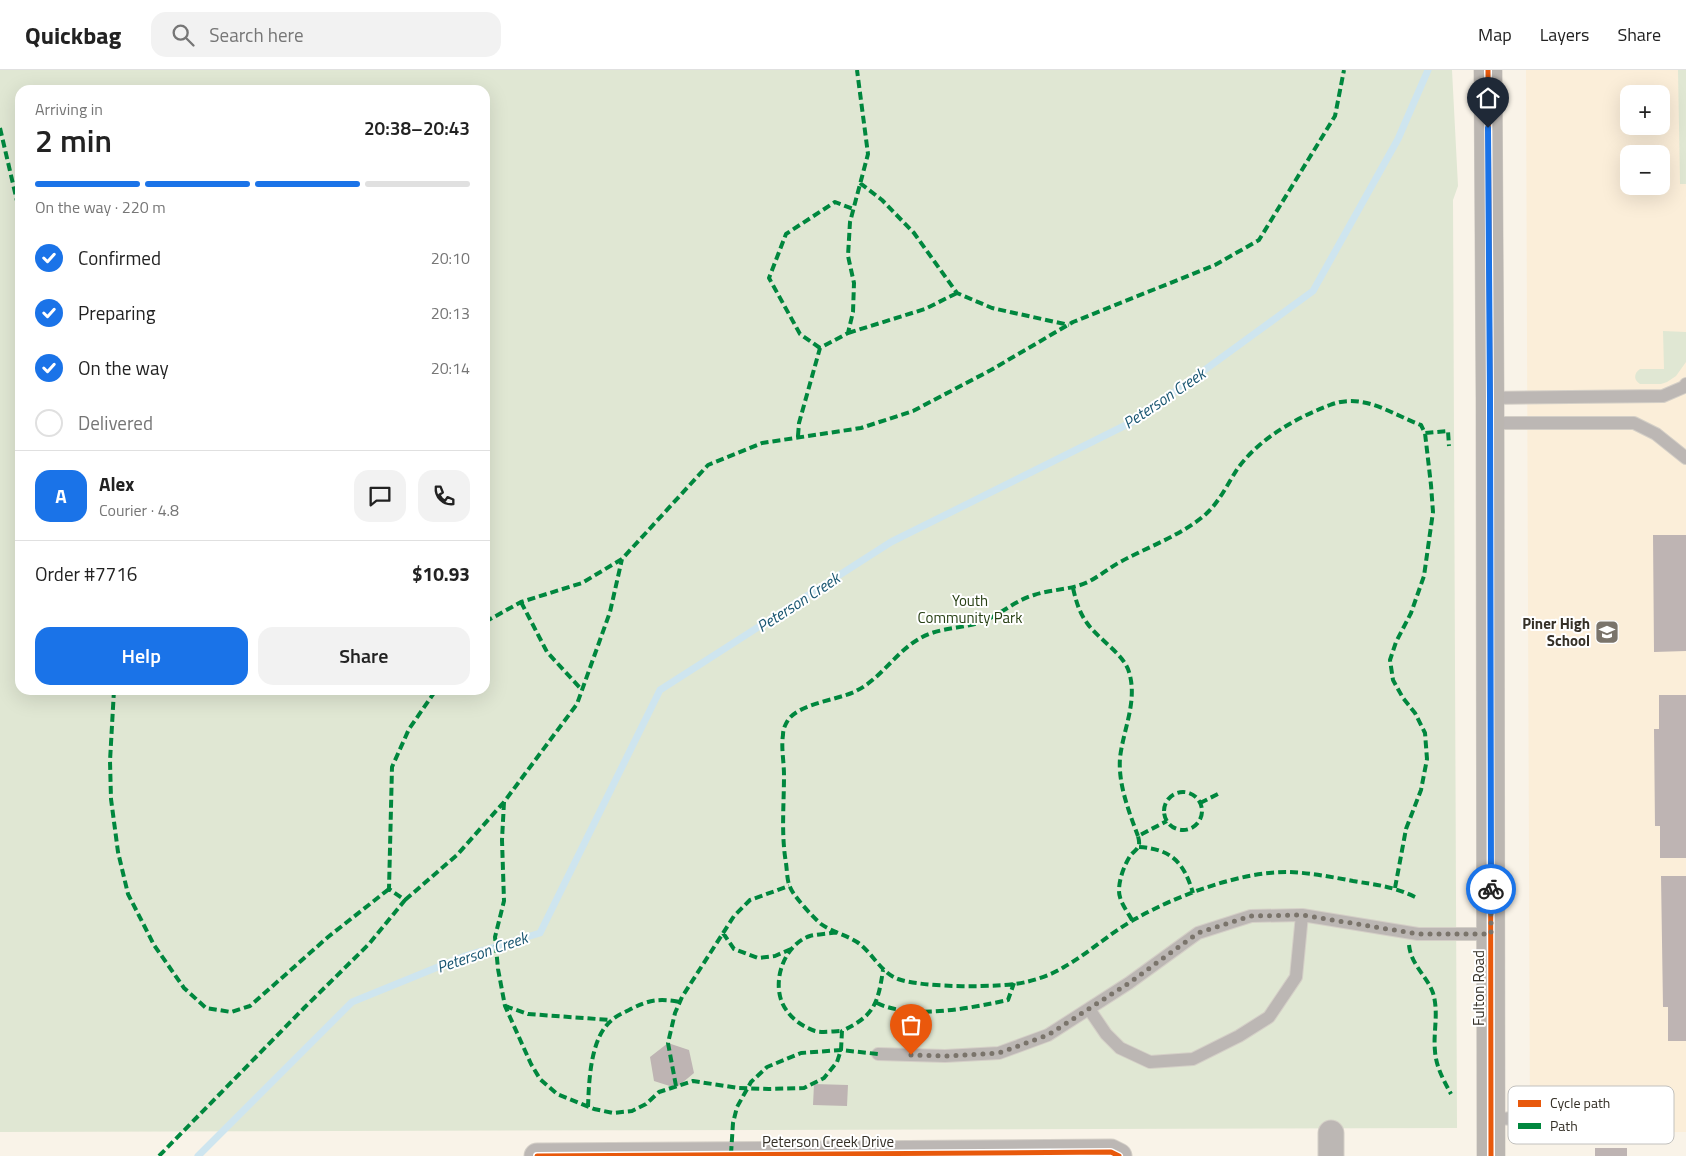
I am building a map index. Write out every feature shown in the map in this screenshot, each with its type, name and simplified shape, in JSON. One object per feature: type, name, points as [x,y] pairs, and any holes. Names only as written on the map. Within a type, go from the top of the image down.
[{"type":"main road","name":"Fulton Road","points":[[1488,70],[1491,1156]]},
{"type":"street","name":"Peterson Creek Drive","points":[[536,1156],[1111,1152],[1119,1156]]},
{"type":"lane","points":[[1490,410],[1663,396],[1684,387],[1686,384]]},
{"type":"lane","points":[[1490,410],[1634,423],[1656,434],[1686,458]]},
{"type":"lane","points":[[1089,1009],[1106,1034],[1120,1048],[1150,1062],[1193,1059],[1239,1036],[1269,1017],[1296,977],[1302,915]]},
{"type":"lane","points":[[878,1054],[945,1056],[999,1053],[1048,1035],[1129,983],[1198,933],[1251,916],[1302,915],[1418,934],[1491,934]]},
{"type":"lane","points":[[1491,1119],[1508,1119]]},
{"type":"shaded area","name":"Piner High School","points":[[1526,70],[1686,70],[1686,1132],[1674,1132],[1674,1086],[1530,1086]]},
{"type":"green space","name":"Youth Community Park","points":[[0,70],[1452,70],[1458,186],[1453,200],[1457,1128],[0,1132]]},
{"type":"green space","points":[[1678,70],[1686,70],[1686,184],[1680,184]]},
{"type":"green space","points":[[1663,331],[1686,332],[1686,362],[1676,376],[1667,382],[1661,384],[1640,384],[1636,381],[1635,376],[1636,372],[1640,369],[1664,369]]},
{"type":"building","points":[[1653,535],[1686,535],[1686,651],[1654,652]]},
{"type":"building","points":[[1659,695],[1686,695],[1686,858],[1660,858],[1660,826],[1655,826],[1654,729],[1659,729]]},
{"type":"building","points":[[1661,876],[1686,876],[1686,1041],[1668,1041],[1668,1007],[1663,1007]]},
{"type":"building","points":[[668,1043],[689,1050],[694,1073],[676,1088],[654,1081],[650,1057]]},
{"type":"building","points":[[814,1084],[848,1085],[847,1106],[813,1105]]},
{"type":"building","points":[[1595,1148],[1627,1148],[1627,1156],[1595,1156]]},
{"type":"waterway","name":"Peterson Creek","points":[[198,1156],[352,1002],[465,956],[540,933],[660,690],[891,542],[1136,420],[1313,291],[1398,139],[1428,70]]},
{"type":"marked path","points":[[798,436],[799,423],[820,348],[848,333],[853,312],[854,283],[848,256],[850,222],[868,154],[857,70]]},
{"type":"marked path","points":[[490,619],[521,602],[582,583],[622,559],[708,465],[762,443],[861,428],[913,411],[991,370],[1073,322],[1215,265],[1259,240],[1335,116],[1344,70]]},
{"type":"marked path","points":[[0,128],[15,192]]},
{"type":"marked path","points":[[860,183],[882,200],[914,233],[957,293],[992,308],[1069,325]]},
{"type":"marked path","points":[[820,348],[800,334],[769,278],[786,234],[835,202],[853,209]]},
{"type":"marked path","points":[[848,333],[925,309],[957,293]]},
{"type":"marked path","points":[[1415,897],[1384,886],[1314,874],[1290,872],[1252,876],[1211,886],[1153,909],[1127,924],[1064,967],[1036,979],[1014,984],[981,986],[910,982],[892,976],[881,967],[863,946],[821,924],[804,907],[792,891],[788,879],[784,841],[782,740],[785,725],[793,715],[809,706],[846,695],[865,686],[918,639],[936,632],[984,621],[1021,600],[1034,595],[1075,587],[1088,582],[1118,563],[1187,528],[1211,509],[1238,468],[1257,447],[1280,430],[1317,410],[1342,402],[1354,401],[1377,406],[1421,425],[1425,433],[1448,431],[1449,446]]},
{"type":"marked path","points":[[1395,888],[1406,829],[1421,790],[1427,759],[1425,733],[1415,713],[1403,698],[1393,680],[1390,660],[1396,642],[1411,613],[1424,576],[1433,512],[1425,433]]},
{"type":"marked path","points":[[405,900],[457,855],[504,802],[577,704],[610,612],[622,559]]},
{"type":"marked path","points":[[1073,588],[1084,619],[1122,659],[1129,672],[1132,694],[1131,705],[1120,758],[1120,768],[1125,798],[1138,836]]},
{"type":"marked path","points":[[521,602],[547,652],[582,690]]},
{"type":"marked path","points":[[114,695],[110,761],[111,799],[118,852],[128,894],[154,945],[184,988],[206,1008],[231,1012],[250,1006],[328,937],[389,889]]},
{"type":"marked path","points":[[159,1156],[369,944],[405,900],[389,889],[392,767],[409,729],[433,695]]},
{"type":"marked path","points":[[1183,792],[1197,797],[1202,811],[1197,825],[1183,830],[1169,825],[1164,811],[1169,797],[1183,792]]},
{"type":"marked path","points":[[1200,803],[1218,794]]},
{"type":"marked path","points":[[504,802],[502,840],[504,901],[495,937],[498,969],[505,1006],[531,1064],[540,1079],[557,1094],[594,1109],[613,1113],[632,1111],[646,1104],[659,1092],[693,1081],[738,1088],[804,1088],[824,1078],[837,1062],[841,1050],[842,1031],[861,1020],[873,1008],[879,992],[883,970]]},
{"type":"marked path","points":[[1132,920],[1119,895],[1122,873],[1130,856],[1139,846],[1138,836],[1167,821]]},
{"type":"marked path","points":[[1139,847],[1160,851],[1175,859],[1185,873],[1193,893]]},
{"type":"marked path","points":[[676,1086],[668,1043],[675,1013],[682,997],[734,916],[750,900],[789,886]]},
{"type":"marked path","points":[[837,932],[810,936],[792,948],[781,968],[779,991],[787,1011],[803,1025],[818,1032],[842,1031]]},
{"type":"marked path","points":[[723,933],[734,949],[758,958],[775,956],[791,949]]},
{"type":"marked path","points":[[1409,945],[1413,959],[1427,981],[1435,1000],[1437,1063],[1451,1094]]},
{"type":"marked path","points":[[877,1003],[907,1011],[924,1012],[960,1009],[1008,1000],[1014,983]]},
{"type":"marked path","points":[[588,1107],[589,1085],[595,1048],[599,1037],[612,1020],[622,1013],[653,1001],[680,1002]]},
{"type":"marked path","points":[[505,1006],[528,1014],[611,1020]]},
{"type":"marked path","points":[[731,1154],[733,1123],[737,1107],[751,1082],[767,1067],[801,1053],[841,1050],[878,1054]]},
{"type":"cycle path","points":[[1488,70],[1491,1156]]},
{"type":"cycle path","points":[[537,1156],[1111,1152],[1119,1156]]},
{"type":"way so far","points":[[911,1055],[945,1056],[999,1053],[1048,1035],[1129,983],[1198,933],[1251,916],[1302,915],[1418,934],[1491,934],[1491,889]]},
{"type":"place","name":"Piner High School","points":[[1607,632]]},
{"type":"route","points":[[1488,128],[1491,889]]}]
